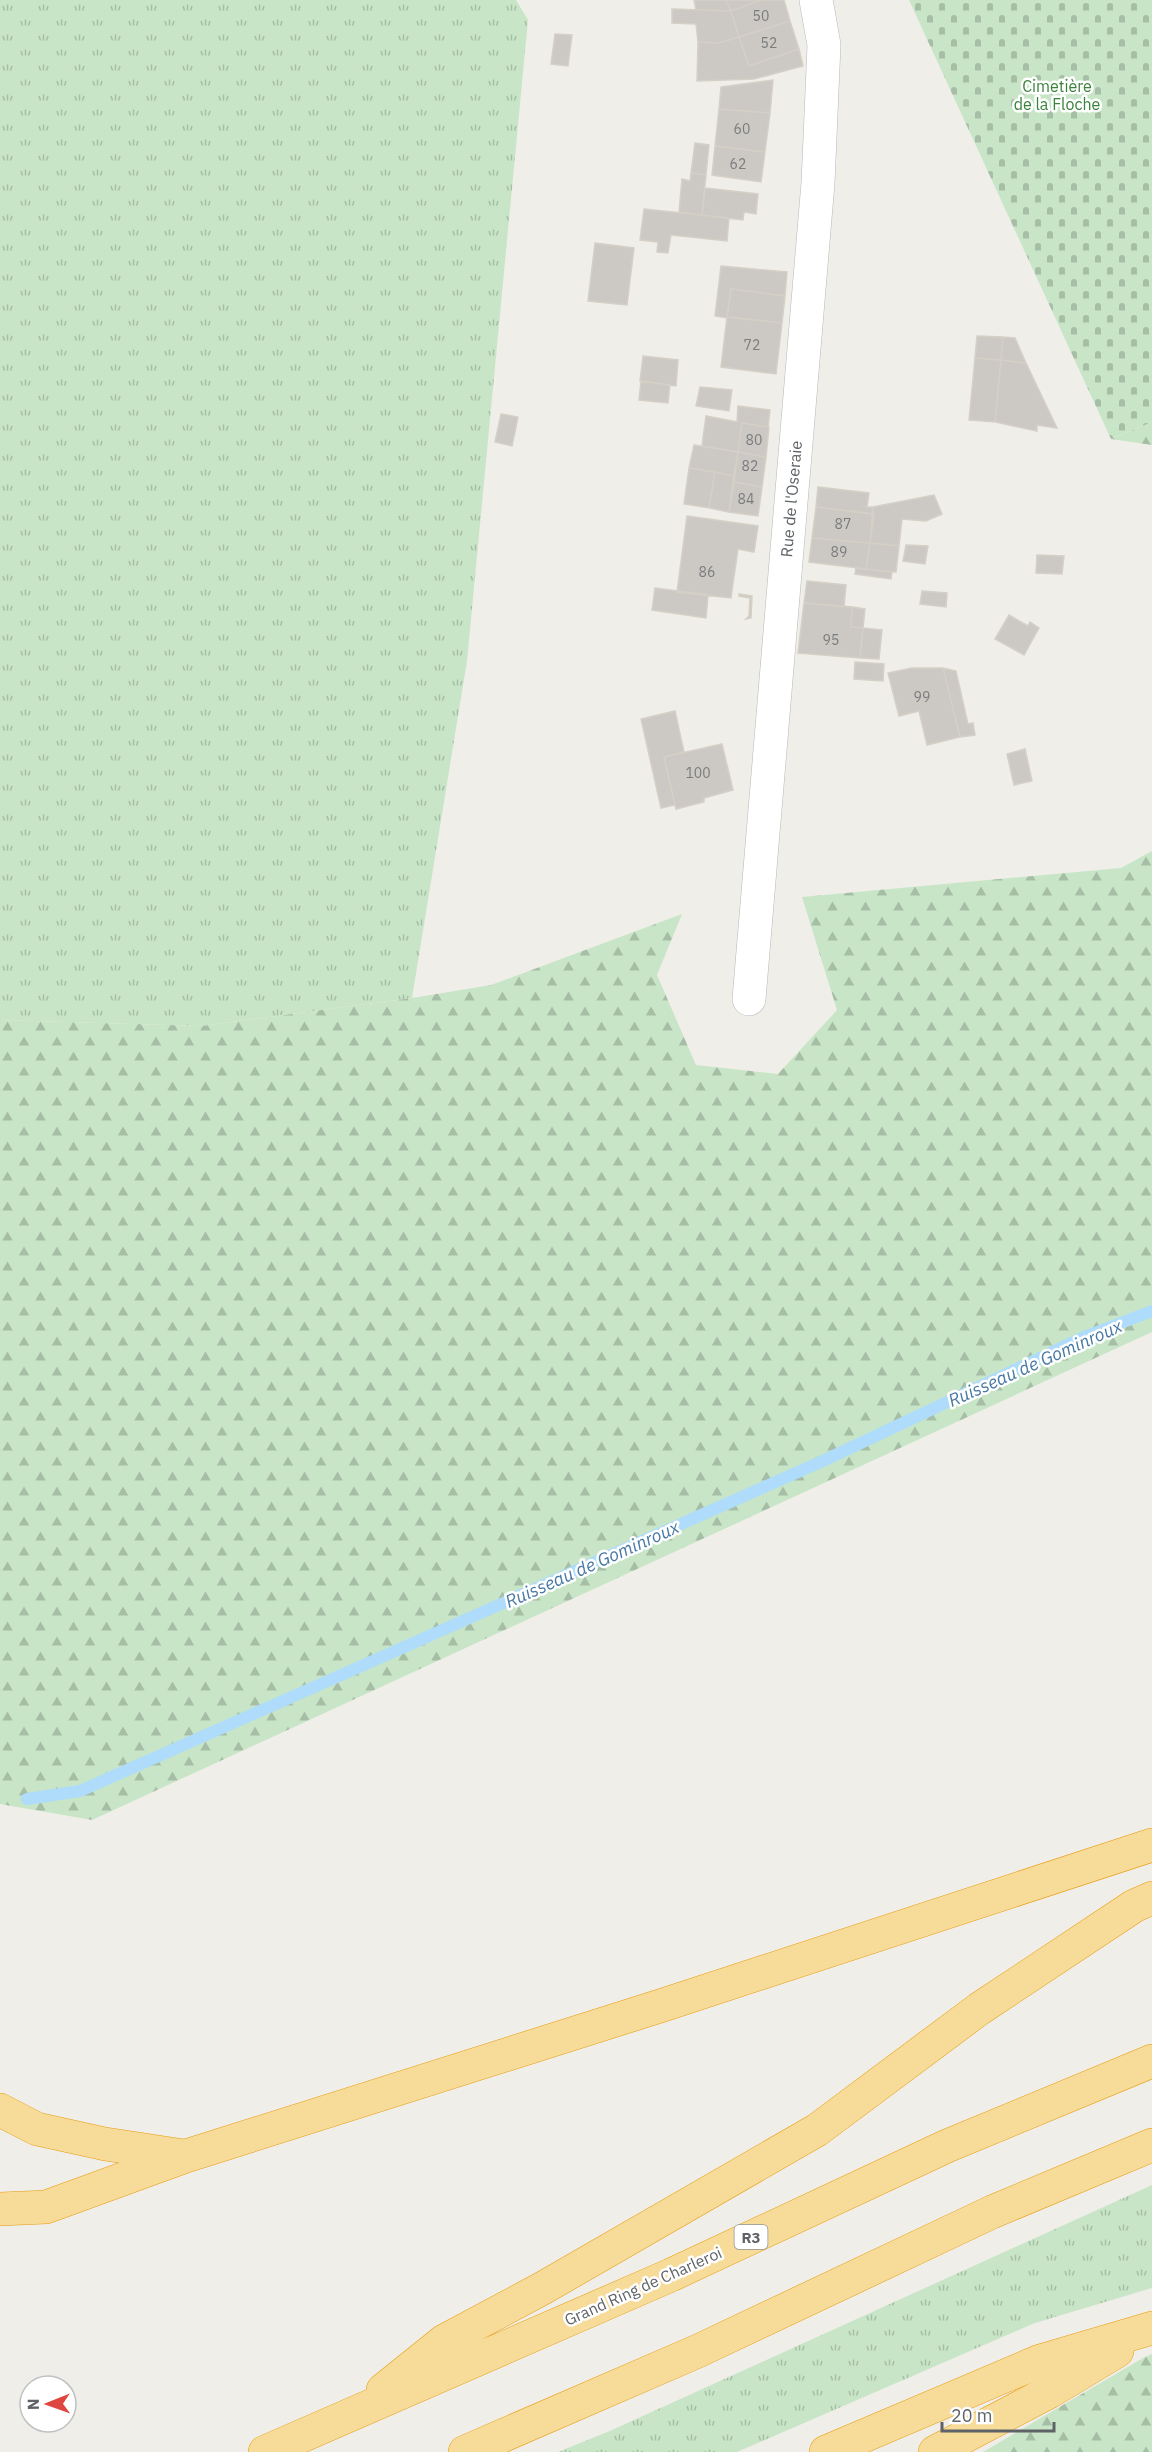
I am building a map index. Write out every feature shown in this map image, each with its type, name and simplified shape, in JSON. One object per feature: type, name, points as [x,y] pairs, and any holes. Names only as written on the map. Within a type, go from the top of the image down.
[{"type":"highway","points":[[0,2208],[46,2207],[186,2156],[660,2006],[1152,1845]]},
{"type":"highway","points":[[352,2416],[444,2341],[543,2288],[817,2130],[979,2008],[1134,1906],[1152,1898]]},
{"type":"highway","name":"Grand Ring de Charleroi","points":[[265,2452],[671,2275],[947,2146],[1152,2061]]},
{"type":"highway","points":[[0,2110],[37,2129],[105,2144],[186,2156]]},
{"type":"highway","points":[[465,2452],[698,2351],[993,2212],[1152,2145]]},
{"type":"highway","points":[[826,2452],[1040,2361],[1152,2329]]},
{"type":"highway","points":[[935,2452],[1049,2392],[1152,2329]]},
{"type":"street","name":"Rue de l'Oseraie","points":[[749,999],[818,183],[824,45],[816,0]]},
{"type":"green space","points":[[0,0],[516,0],[528,20],[467,661],[412,998],[201,1026],[0,1020]]},
{"type":"green space","name":"Cimetière de la Floche","points":[[909,0],[1152,0],[1152,422],[1111,439]]},
{"type":"green space","points":[[1152,422],[1152,445],[1111,439]]},
{"type":"green space","points":[[1152,851],[1152,1332],[92,1820],[0,1804],[0,1020],[201,1026],[412,998],[491,985],[682,914],[657,975],[696,1065],[778,1074],[837,1010],[802,897],[1121,868]]},
{"type":"green space","points":[[1152,2185],[1152,2288],[1035,2323],[737,2452],[558,2452],[612,2430]]},
{"type":"green space","points":[[1152,2354],[1152,2452],[983,2452],[1143,2358]]},
{"type":"building","points":[[694,0],[726,0],[731,11],[696,10]]},
{"type":"building","points":[[726,0],[762,0],[731,11]]},
{"type":"building","points":[[762,0],[784,0],[790,21],[739,37],[731,11]]},
{"type":"building","points":[[672,9],[731,11],[739,37],[719,43],[698,42],[696,24],[672,23]]},
{"type":"building","points":[[790,21],[799,49],[749,66],[739,37]]},
{"type":"building","points":[[555,34],[572,35],[568,66],[551,64]]},
{"type":"building","points":[[739,37],[749,66],[799,49],[803,66],[754,79],[697,81],[698,42],[719,43]]},
{"type":"building","points":[[773,80],[770,113],[719,109],[721,87]]},
{"type":"building","points":[[719,109],[770,113],[765,152],[715,146]]},
{"type":"building","points":[[695,143],[709,145],[706,175],[691,173]]},
{"type":"building","points":[[715,146],[765,152],[761,182],[712,175]]},
{"type":"building","points":[[691,173],[706,175],[702,215],[679,212],[682,179],[690,181]]},
{"type":"building","points":[[705,188],[758,194],[756,214],[744,212],[743,220],[702,215]]},
{"type":"building","points":[[644,209],[729,218],[727,241],[671,235],[668,253],[657,252],[658,242],[640,240]]},
{"type":"building","points":[[595,243],[634,248],[627,305],[588,301]]},
{"type":"building","points":[[721,266],[787,272],[785,296],[731,289],[727,318],[715,316]]},
{"type":"building","points":[[731,289],[785,296],[782,323],[727,317]]},
{"type":"building","points":[[727,317],[782,323],[776,374],[721,367]]},
{"type":"building","points":[[977,336],[1003,337],[1001,360],[975,358]]},
{"type":"building","points":[[1003,337],[1015,338],[1026,363],[1001,360]]},
{"type":"building","points":[[643,356],[678,360],[676,386],[640,381]]},
{"type":"building","points":[[975,358],[1001,360],[995,422],[969,420]]},
{"type":"building","points":[[1001,360],[1026,363],[1057,428],[1037,425],[1037,431],[995,422]]},
{"type":"building","points":[[641,381],[670,385],[668,403],[639,400]]},
{"type":"building","points":[[700,387],[732,390],[729,411],[696,406]]},
{"type":"building","points":[[738,406],[770,410],[768,427],[742,423],[738,452],[702,446],[706,416],[737,422]]},
{"type":"building","points":[[501,414],[518,417],[512,446],[495,442]]},
{"type":"building","points":[[742,423],[769,427],[766,457],[738,452]]},
{"type":"building","points":[[694,445],[738,452],[734,476],[689,468]]},
{"type":"building","points":[[738,452],[766,457],[762,487],[734,482]]},
{"type":"building","points":[[689,468],[715,472],[709,508],[684,504]]},
{"type":"building","points":[[715,472],[734,476],[729,512],[709,508]]},
{"type":"building","points":[[734,482],[762,487],[758,516],[729,512]]},
{"type":"building","points":[[818,487],[869,493],[867,507],[873,507],[872,514],[816,507]]},
{"type":"building","points":[[934,495],[942,514],[926,521],[902,519],[899,546],[870,543],[873,507]]},
{"type":"building","points":[[816,507],[874,514],[870,543],[812,538]]},
{"type":"building","points":[[687,516],[758,526],[754,552],[738,549],[731,598],[677,592]]},
{"type":"building","points":[[812,538],[870,543],[866,569],[809,562]]},
{"type":"building","points":[[870,543],[899,546],[896,572],[866,569]]},
{"type":"building","points":[[906,545],[928,546],[925,564],[903,561]]},
{"type":"building","points":[[1037,555],[1064,556],[1062,574],[1036,573]]},
{"type":"building","points":[[856,568],[892,572],[891,579],[855,574]]},
{"type":"building","points":[[807,581],[846,585],[844,607],[804,603]]},
{"type":"building","points":[[655,588],[708,595],[706,618],[652,610]]},
{"type":"building","points":[[922,591],[947,593],[946,607],[920,604]]},
{"type":"building","points":[[739,594],[752,596],[751,618],[746,619],[749,616],[750,598],[739,596]]},
{"type":"building","points":[[804,603],[852,607],[851,627],[863,628],[860,658],[798,653]]},
{"type":"building","points":[[852,607],[865,609],[863,628],[851,627]]},
{"type":"building","points":[[1009,615],[1028,626],[1030,622],[1039,628],[1024,655],[995,639]]},
{"type":"building","points":[[863,628],[882,630],[879,659],[860,658]]},
{"type":"building","points":[[855,662],[884,664],[883,681],[854,679]]},
{"type":"building","points":[[912,668],[943,668],[960,737],[927,745],[919,711],[899,716],[888,673]]},
{"type":"building","points":[[943,668],[956,671],[968,724],[973,723],[975,735],[960,737]]},
{"type":"building","points":[[675,711],[684,752],[664,757],[675,805],[661,808],[641,719]]},
{"type":"building","points":[[722,744],[733,790],[704,798],[704,802],[676,809],[664,757]]},
{"type":"building","points":[[1025,749],[1032,781],[1014,785],[1007,754]]},
{"type":"waterway","name":"Ruisseau de Gominroux","points":[[27,1799],[80,1791],[825,1460],[1084,1337],[1152,1311]]}]
